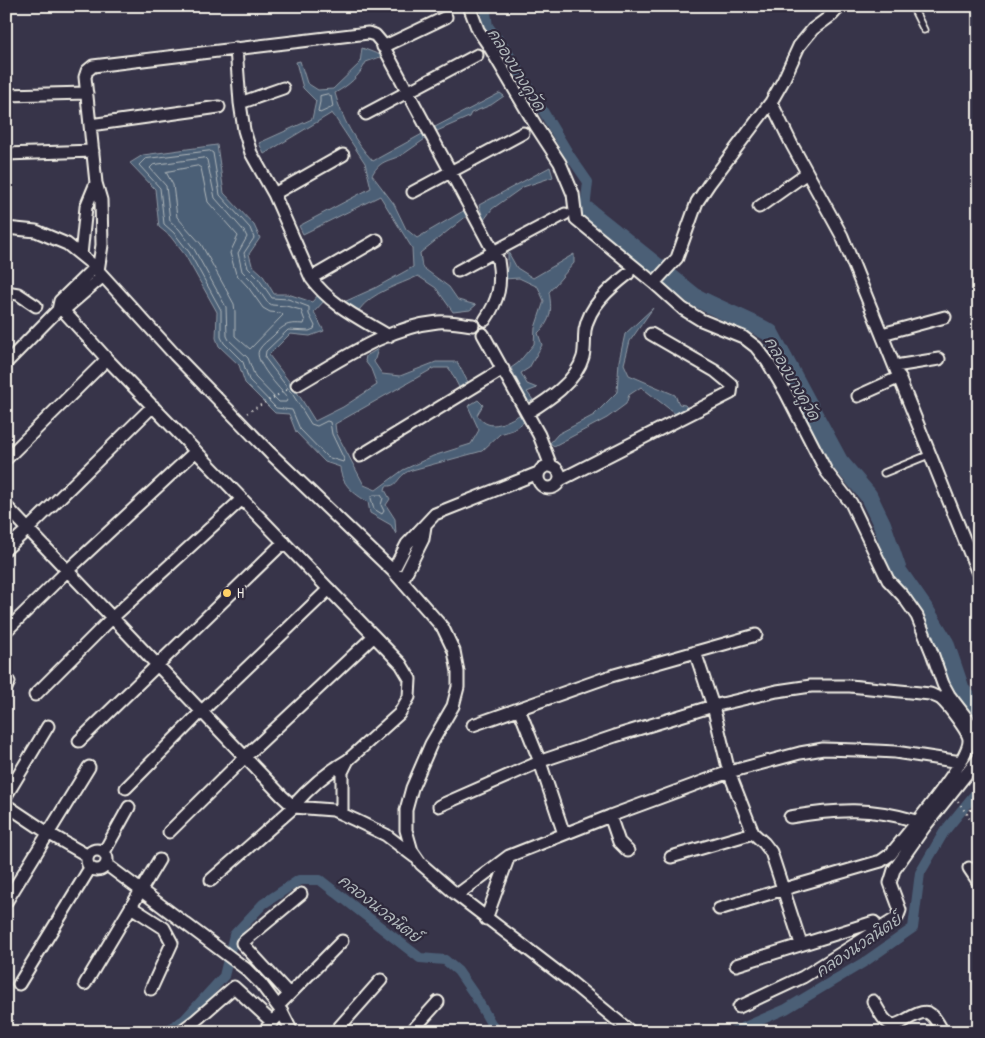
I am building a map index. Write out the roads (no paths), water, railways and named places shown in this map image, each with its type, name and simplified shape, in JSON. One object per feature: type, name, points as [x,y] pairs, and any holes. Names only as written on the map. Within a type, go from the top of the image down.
[{"type":"street","points":[[469,6],[478,30],[560,163],[573,194],[576,219],[656,280],[683,309],[702,320],[743,337],[756,347],[767,360],[826,471],[851,503],[888,580],[903,596],[917,616],[949,695],[979,734]]},
{"type":"street","points":[[656,280],[677,258],[697,202],[771,102],[783,81],[798,46],[813,29],[832,15],[840,6]]},
{"type":"street","points":[[383,47],[446,16]]},
{"type":"street","points":[[6,363],[99,271],[102,218],[101,200],[96,183],[85,77],[87,71],[93,66],[368,33],[378,38],[498,260],[501,274],[498,295],[496,303],[485,320]]},
{"type":"street","points":[[236,48],[240,103],[244,130],[251,152],[274,194],[311,278],[319,290],[339,306],[389,336]]},
{"type":"street","points":[[366,114],[477,56]]},
{"type":"street","points":[[240,103],[284,88]]},
{"type":"street","points":[[6,95],[87,93]]},
{"type":"street","points":[[771,102],[842,236],[979,576]]},
{"type":"street","points":[[90,125],[219,107]]},
{"type":"street","points":[[413,192],[523,133]]},
{"type":"street","points":[[6,154],[93,151]]},
{"type":"street","points":[[274,194],[343,155]]},
{"type":"street","points":[[759,207],[807,173]]},
{"type":"street","points":[[81,255],[86,207],[96,183]]},
{"type":"street","points":[[458,271],[565,214]]},
{"type":"street","points":[[6,228],[36,231],[67,244],[99,271],[175,356],[270,453],[393,571],[443,628],[454,652],[458,672],[458,688],[453,706],[418,771],[406,810],[406,830],[412,851],[421,864],[486,919],[572,983],[631,1032]]},
{"type":"street","points":[[311,278],[376,240]]},
{"type":"street","points":[[533,409],[566,385],[575,373],[583,357],[585,328],[591,312],[613,286],[628,274]]},
{"type":"street","points":[[6,292],[18,294],[36,306]]},
{"type":"street","points":[[60,308],[401,664],[410,679],[409,697],[399,714],[348,760],[308,789],[294,807],[211,880]]},
{"type":"street","points":[[882,334],[945,318]]},
{"type":"street","points":[[473,325],[478,319],[485,320]]},
{"type":"street","points":[[483,334],[488,329],[485,320]]},
{"type":"street","points":[[297,384],[376,341],[418,325],[440,322],[473,325]]},
{"type":"street","points":[[473,325],[476,333],[483,334]]},
{"type":"street","points":[[483,334],[503,369],[533,409],[539,435],[551,466],[559,473],[560,480]]},
{"type":"street","points":[[538,473],[537,480],[541,486],[552,488],[560,480],[732,393],[732,385],[715,371],[651,334]]},
{"type":"street","points":[[858,396],[898,372],[939,358]]},
{"type":"street","points":[[6,459],[107,359]]},
{"type":"street","points":[[360,456],[503,369]]},
{"type":"street","points":[[6,549],[153,406]]},
{"type":"street","points":[[6,631],[67,571],[196,451]]},
{"type":"street","points":[[393,571],[407,544],[435,514],[538,473],[543,467],[551,466]]},
{"type":"street","points":[[35,695],[112,618],[242,499]]},
{"type":"street","points":[[6,506],[294,807],[333,810],[386,836],[416,858]]},
{"type":"street","points":[[402,581],[422,539],[426,524]]},
{"type":"street","points":[[79,741],[284,542]]},
{"type":"street","points":[[126,788],[202,711],[329,589]]},
{"type":"street","points":[[169,832],[245,757],[374,636]]},
{"type":"street","points":[[473,725],[611,676],[756,636]]},
{"type":"street","points":[[695,652],[713,706],[730,772],[753,833],[771,852],[801,944]]},
{"type":"street","points":[[439,806],[540,762],[615,736],[713,706],[777,691],[810,686],[850,686],[930,694],[942,700],[967,732],[968,746],[960,762],[891,854],[881,861],[719,909]]},
{"type":"street","points":[[519,709],[540,762],[564,834]]},
{"type":"street","points":[[6,796],[48,726]]},
{"type":"street","points":[[457,895],[509,856],[610,816],[730,772],[800,753],[823,749],[895,752],[960,762]]},
{"type":"street","points":[[740,1007],[803,977],[897,918],[900,910],[890,883],[894,870],[979,758]]},
{"type":"street","points":[[342,814],[342,772],[348,760]]},
{"type":"street","points":[[6,902],[88,767]]},
{"type":"street","points":[[6,805],[48,833],[88,856]]},
{"type":"street","points":[[104,852],[129,807]]},
{"type":"street","points":[[790,817],[837,810],[878,811],[916,822]]},
{"type":"street","points":[[610,816],[619,842],[628,851]]},
{"type":"street","points":[[671,857],[753,833]]},
{"type":"street","points":[[92,851],[104,852],[108,858],[107,865],[99,870],[90,868],[87,862],[88,856],[92,851]]},
{"type":"street","points":[[486,919],[509,856]]},
{"type":"street","points":[[85,984],[159,860]]},
{"type":"street","points":[[107,865],[246,969],[261,984],[280,1009],[292,1032]]},
{"type":"street","points":[[19,984],[90,868]]},
{"type":"street","points":[[969,868],[979,883]]},
{"type":"street","points":[[289,994],[242,943],[301,894]]},
{"type":"street","points":[[131,906],[164,928],[172,943],[150,989]]},
{"type":"street","points":[[736,965],[874,922]]},
{"type":"street","points":[[263,1032],[272,1022],[289,994],[342,942]]},
{"type":"street","points":[[335,1032],[381,980]]},
{"type":"street","points":[[180,1032],[234,987],[272,1022]]},
{"type":"street","points":[[873,1001],[887,1022],[893,1025],[921,1012],[927,1012],[935,1017],[943,1032]]},
{"type":"street","points":[[411,1032],[438,1002]]},
{"type":"lane","points":[[912,6],[924,30]]},
{"type":"lane","points":[[884,473],[930,454]]},
{"type":"water","points":[[362,48],[383,56],[366,62],[353,80],[335,93],[345,121],[360,146],[373,161],[424,133],[428,137],[400,156],[383,163],[372,175],[394,204],[406,229],[417,238],[465,210],[468,215],[420,253],[422,267],[449,287],[458,300],[476,305],[470,310],[453,312],[436,288],[418,276],[378,294],[364,304],[359,310],[371,324],[325,300],[314,312],[324,331],[310,336],[290,334],[269,355],[297,392],[315,421],[343,407],[377,385],[371,369],[365,361],[366,356],[378,349],[374,362],[382,374],[400,376],[436,362],[457,362],[469,384],[461,391],[449,368],[434,368],[335,424],[336,432],[364,485],[376,490],[403,470],[433,456],[471,444],[479,430],[468,406],[478,400],[483,405],[477,415],[488,424],[500,424],[525,412],[528,419],[513,430],[500,434],[482,451],[410,471],[395,484],[386,486],[385,490],[390,499],[386,505],[395,519],[396,534],[391,525],[370,513],[368,502],[349,488],[343,479],[340,467],[325,462],[296,432],[289,414],[275,413],[245,383],[239,365],[219,346],[216,338],[217,312],[185,255],[170,236],[159,227],[155,189],[130,163],[143,155],[217,145],[224,193],[254,225],[260,238],[249,254],[252,265],[262,274],[274,294],[288,294],[312,302],[325,287],[344,302],[375,288],[413,267],[412,248],[380,196],[303,234],[299,226],[371,188],[365,163],[332,113],[264,154],[259,143],[312,119],[316,101],[303,88],[296,62],[300,61],[307,83],[318,90],[333,89],[360,63]]},
{"type":"water","points":[[500,93],[504,96],[491,105],[471,113],[469,117],[437,131],[433,128]]},
{"type":"water","points":[[550,167],[553,177],[523,187],[492,209],[484,220],[479,205]]},
{"type":"water","points":[[508,252],[517,268],[533,278],[574,254],[574,263],[549,292],[550,314],[543,328],[538,333],[542,345],[529,368],[521,373],[527,384],[537,388],[527,392],[533,400],[528,402],[511,368],[518,363],[534,344],[535,328],[544,301],[538,287],[519,278],[504,279],[508,266]]},
{"type":"water","points":[[653,308],[630,341],[624,364],[629,375],[675,395],[679,404],[685,405],[689,410],[677,415],[641,387],[629,395],[626,404],[607,418],[554,446],[550,443],[558,434],[594,415],[617,392],[619,361],[625,334]]},
{"type":"waterway","name":"คลองบางคูวัด","points":[[485,6],[488,26],[507,51],[570,156],[588,182],[585,209]]},
{"type":"waterway","name":"คลองบางคูวัด","points":[[585,209],[695,297],[770,333],[839,461],[868,495],[882,524],[898,571],[945,643],[961,690],[979,713]]},
{"type":"waterway","name":"คลองนวลนิตย์","points":[[733,1032],[786,1009],[866,961],[913,928],[920,873],[944,832],[979,789]]},
{"type":"waterway","name":"คลองนวลนิตย์","points":[[164,1032],[184,1020],[224,976],[234,935],[263,904],[299,880],[320,880],[420,958],[445,960],[458,971],[496,1032]]},
{"type":"place","name":"H","points":[[227,593]]}]
